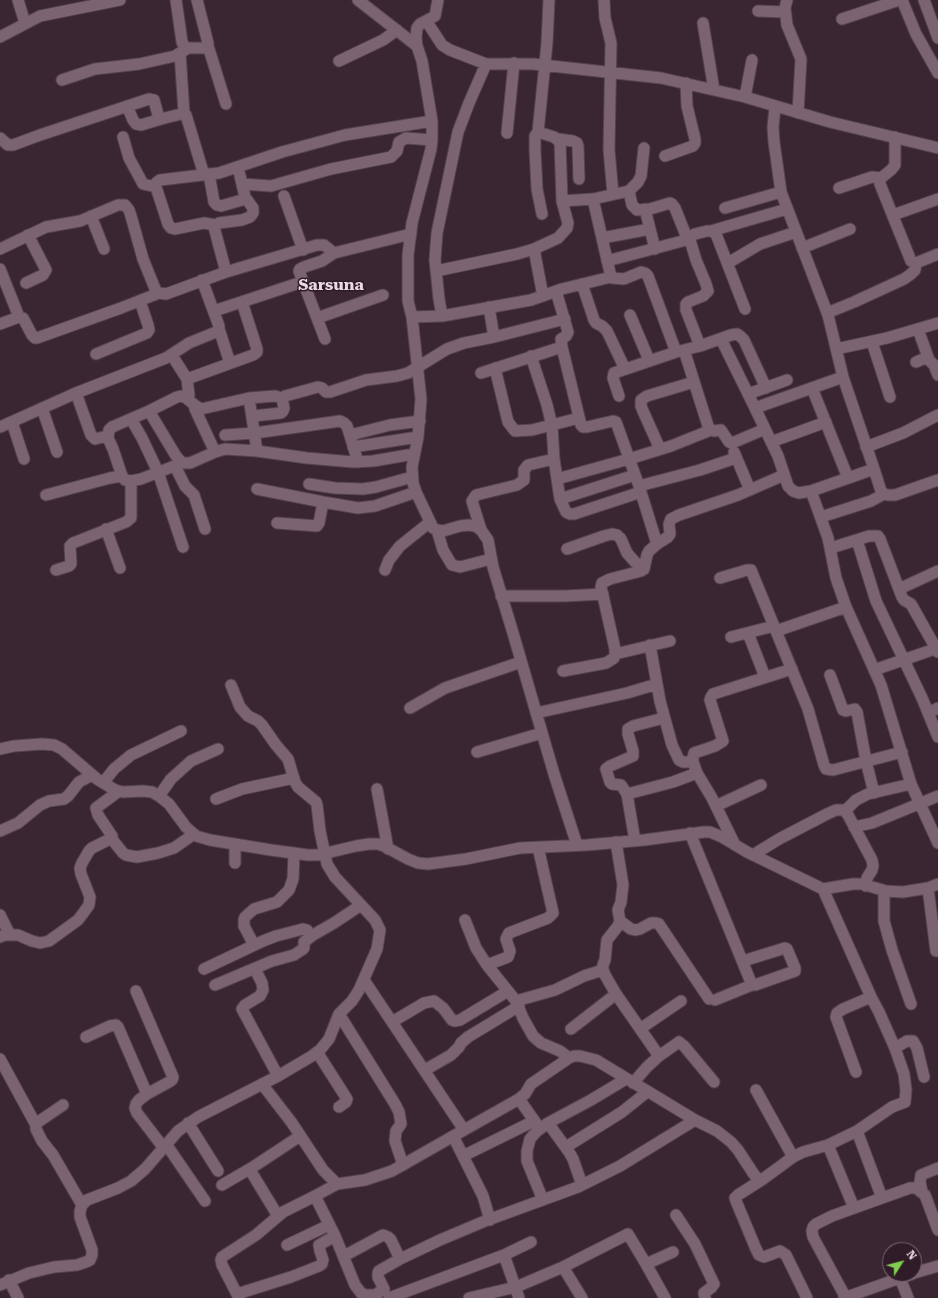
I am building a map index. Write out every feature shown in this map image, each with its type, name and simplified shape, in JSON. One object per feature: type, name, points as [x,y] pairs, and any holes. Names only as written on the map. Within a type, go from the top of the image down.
[{"type":"street","points":[[18,0],[25,23]]},
{"type":"street","points":[[0,37],[40,16],[120,0]]},
{"type":"street","points":[[176,0],[182,42],[184,46],[184,113],[188,118],[207,175],[214,202],[217,205],[222,206],[242,200],[245,197]]},
{"type":"street","points":[[197,0],[208,48],[226,104]]},
{"type":"street","points":[[358,0],[418,46]]},
{"type":"street","points":[[438,0],[435,16],[427,22],[420,24],[417,28],[416,38],[422,61],[432,121],[432,140],[411,234],[408,256],[408,301],[412,317],[421,399],[420,421],[412,467],[412,477],[416,492],[434,526],[443,550],[452,565],[460,567],[491,559]]},
{"type":"street","points":[[542,214],[537,189],[535,136],[538,132],[547,43],[549,0]]},
{"type":"street","points":[[604,0],[605,18],[611,43],[609,150],[613,194]]},
{"type":"street","points":[[787,0],[787,25],[801,59],[798,113]]},
{"type":"street","points":[[842,19],[898,0]]},
{"type":"street","points":[[902,0],[916,34],[938,73]]},
{"type":"street","points":[[924,0],[935,23],[938,38]]},
{"type":"street","points":[[758,11],[786,12]]},
{"type":"street","points":[[427,22],[442,45],[450,50],[486,64],[514,63],[544,65],[661,78],[745,97],[830,122],[938,148]]},
{"type":"street","points":[[704,23],[714,90]]},
{"type":"street","points":[[339,61],[384,40],[397,30]]},
{"type":"street","points":[[62,80],[95,69],[145,63],[175,56],[184,51],[208,48]]},
{"type":"street","points":[[745,97],[752,60]]},
{"type":"street","points":[[507,133],[514,63]]},
{"type":"street","points":[[442,316],[435,260],[437,233],[458,132],[486,64]]},
{"type":"street","points":[[665,156],[693,146],[695,143],[687,106],[686,83]]},
{"type":"street","points":[[0,138],[8,145],[14,145],[149,99],[154,100],[158,115],[161,119]]},
{"type":"street","points":[[127,106],[133,120],[136,124],[141,125],[184,113]]},
{"type":"street","points":[[775,107],[773,127],[774,142],[781,192],[827,313],[843,377],[880,491],[884,494],[895,495],[938,480]]},
{"type":"street","points":[[238,167],[245,197],[253,208],[254,213],[250,217],[215,225],[204,223],[175,230],[171,228],[168,224],[156,187],[156,183],[160,180],[219,173],[282,152],[345,135],[432,121]]},
{"type":"street","points":[[538,132],[558,139],[577,143],[579,179]]},
{"type":"street","points":[[122,137],[129,158],[143,184],[156,187]]},
{"type":"street","points":[[895,137],[895,165],[881,178],[880,184],[909,258],[916,263]]},
{"type":"street","points":[[242,184],[271,186],[331,169],[391,157],[402,139],[432,140]]},
{"type":"street","points":[[436,271],[517,254],[534,249],[558,238],[567,228],[568,223],[562,201],[560,142],[558,139]]},
{"type":"street","points":[[562,201],[593,199],[629,191],[638,182],[641,176],[644,148]]},
{"type":"street","points":[[839,188],[872,177],[881,178]]},
{"type":"street","points":[[629,191],[634,208],[637,210],[670,203],[672,204],[685,233],[690,239],[696,260],[708,288],[706,294],[686,304],[700,346]]},
{"type":"street","points":[[725,208],[781,192]]},
{"type":"street","points":[[284,196],[303,250]]},
{"type":"street","points":[[593,199],[611,277]]},
{"type":"street","points":[[893,216],[938,199]]},
{"type":"street","points":[[0,249],[46,227],[80,221],[118,205],[125,205],[131,216],[143,260],[156,291],[159,293]]},
{"type":"street","points":[[645,209],[655,249]]},
{"type":"street","points":[[607,260],[655,249],[690,239],[694,234],[711,231],[787,209]]},
{"type":"street","points":[[91,216],[104,249]]},
{"type":"street","points":[[215,225],[214,231],[226,272]]},
{"type":"street","points":[[602,238],[650,229]]},
{"type":"street","points":[[802,248],[850,229]]},
{"type":"street","points":[[711,231],[718,237],[745,309]]},
{"type":"street","points":[[728,263],[760,244],[796,232]]},
{"type":"street","points":[[325,339],[302,282],[299,272],[300,269],[322,261],[334,253],[411,234]]},
{"type":"street","points":[[26,283],[43,275],[46,270],[28,235]]},
{"type":"street","points":[[0,269],[20,317],[25,321],[32,335],[37,338],[159,293],[166,294],[226,272],[324,245],[334,253]]},
{"type":"street","points":[[534,249],[543,296]]},
{"type":"street","points":[[916,263],[938,254]]},
{"type":"street","points":[[827,313],[904,279],[915,270],[916,263]]},
{"type":"street","points":[[412,317],[442,316],[531,300],[582,284],[611,277],[624,279],[641,272],[648,276],[694,382],[711,430]]},
{"type":"street","points":[[202,280],[214,311],[230,363]]},
{"type":"street","points":[[214,311],[302,282]]},
{"type":"street","points":[[582,284],[594,320],[607,331],[625,369]]},
{"type":"street","points":[[556,291],[568,332],[566,336],[561,339],[562,347],[579,418],[583,427],[615,421],[630,459],[657,544]]},
{"type":"street","points":[[317,318],[383,295]]},
{"type":"street","points":[[96,354],[147,333],[148,325],[140,301]]},
{"type":"street","points":[[187,378],[253,355],[257,352],[242,302]]},
{"type":"street","points":[[489,307],[494,337]]},
{"type":"street","points":[[630,316],[649,360]]},
{"type":"street","points":[[0,324],[20,317]]},
{"type":"street","points":[[182,396],[201,409],[249,398],[275,396],[282,398],[318,387],[322,388],[326,392],[330,392],[366,380],[408,374],[447,349],[565,319]]},
{"type":"street","points":[[836,349],[872,342],[938,323]]},
{"type":"street","points":[[0,427],[76,393],[166,358],[183,346],[216,332],[219,329]]},
{"type":"street","points":[[918,329],[929,360],[934,365],[938,375]]},
{"type":"street","points":[[619,396],[613,375],[614,373],[649,360],[737,334],[744,340],[766,388]]},
{"type":"street","points":[[721,339],[771,442],[788,486],[793,492],[798,493],[810,491],[874,469]]},
{"type":"street","points":[[872,342],[890,397]]},
{"type":"street","points":[[481,373],[562,347]]},
{"type":"street","points":[[531,356],[545,398],[552,426],[554,459],[560,499],[568,514],[574,514],[640,489],[736,458]]},
{"type":"street","points":[[56,570],[71,564],[70,546],[73,543],[126,522],[131,518],[126,479],[108,438],[109,430],[112,427],[177,397],[188,394],[187,378],[173,357]]},
{"type":"street","points":[[916,362],[923,359],[929,360]]},
{"type":"street","points":[[495,368],[508,422],[515,431],[552,426],[579,418]]},
{"type":"street","points":[[755,408],[843,377]]},
{"type":"street","points":[[748,394],[787,380]]},
{"type":"street","points":[[660,449],[641,406],[641,400],[647,396],[694,382]]},
{"type":"street","points":[[812,388],[848,478]]},
{"type":"street","points":[[76,393],[93,438],[108,438]]},
{"type":"street","points":[[249,398],[253,416],[257,451]]},
{"type":"street","points":[[253,416],[281,413],[284,408],[282,398]]},
{"type":"street","points":[[42,408],[57,452]]},
{"type":"street","points":[[195,409],[215,452]]},
{"type":"street","points":[[149,411],[176,456],[185,486],[194,495],[206,529]]},
{"type":"street","points":[[866,447],[903,433],[938,415]]},
{"type":"street","points":[[130,419],[158,472],[183,546]]},
{"type":"street","points":[[225,435],[255,433],[340,421],[347,426],[358,462]]},
{"type":"street","points":[[350,435],[390,425],[420,421]]},
{"type":"street","points":[[12,422],[24,459]]},
{"type":"street","points":[[771,442],[826,422]]},
{"type":"street","points":[[730,442],[736,442],[765,429]]},
{"type":"street","points":[[557,479],[630,459],[711,430],[721,430],[730,442],[750,490]]},
{"type":"street","points":[[353,447],[418,438]]},
{"type":"street","points":[[46,495],[110,478],[141,479],[179,464],[190,463],[225,449],[358,462],[414,454]]},
{"type":"street","points":[[554,459],[528,465],[524,470],[524,480],[512,488],[476,495],[472,501],[481,530],[488,540],[491,559],[554,774],[577,845]]},
{"type":"street","points":[[560,499],[635,475]]},
{"type":"street","points":[[644,569],[649,551],[670,534],[669,524],[673,517],[732,497],[784,475]]},
{"type":"street","points":[[309,484],[335,488],[363,489],[412,477]]},
{"type":"street","points":[[257,489],[358,508],[366,508],[385,503],[416,492]]},
{"type":"street","points":[[810,491],[821,517],[831,548],[836,578],[846,607],[880,685],[911,784],[938,843]]},
{"type":"street","points":[[821,517],[871,501],[884,494]]},
{"type":"street","points":[[277,523],[317,526],[319,524],[323,502]]},
{"type":"street","points":[[434,526],[443,531],[468,525],[475,526],[481,530]]},
{"type":"street","points":[[385,570],[394,552],[405,542],[434,526]]},
{"type":"street","points":[[106,529],[120,568]]},
{"type":"street","points":[[567,549],[604,536],[612,534],[617,535],[621,539],[627,553],[644,569]]},
{"type":"street","points":[[831,548],[869,536],[878,536],[904,600],[911,604],[937,650],[904,659],[874,670]]},
{"type":"street","points":[[857,540],[876,601],[904,659],[933,710],[938,737]]},
{"type":"street","points":[[615,654],[601,587],[602,583],[644,569]]},
{"type":"street","points":[[720,578],[751,570],[808,709],[826,769],[833,770],[902,752]]},
{"type":"street","points":[[899,589],[938,571]]},
{"type":"street","points":[[502,596],[570,596],[603,594]]},
{"type":"street","points":[[731,637],[775,629],[846,607]]},
{"type":"street","points":[[748,633],[765,677]]},
{"type":"street","points":[[563,671],[606,663],[611,660],[615,654],[670,640]]},
{"type":"street","points":[[650,646],[664,718],[676,756],[679,760],[695,768]]},
{"type":"street","points":[[410,708],[445,688],[522,662]]},
{"type":"street","points":[[736,846],[695,768],[693,757],[694,753],[715,746],[723,741],[711,702],[711,697],[713,694],[792,669]]},
{"type":"street","points":[[830,675],[843,710],[857,710],[866,761],[874,793]]},
{"type":"street","points":[[536,713],[626,693],[657,684]]},
{"type":"street","points":[[18,1298],[5,1283],[43,1269],[77,1264],[90,1260],[92,1250],[80,1217],[82,1205],[87,1200],[118,1188],[131,1181],[145,1169],[178,1131],[188,1123],[210,1110],[278,1076],[326,1045],[338,1014],[356,995],[377,948],[380,930],[376,920],[335,877],[327,864],[320,831],[317,805],[314,800],[298,787],[288,759],[276,745],[262,724],[248,716],[240,707],[231,685]]},
{"type":"street","points":[[664,718],[628,728],[633,756],[606,769],[610,782],[612,784],[624,786],[673,782],[695,768]]},
{"type":"street","points":[[103,783],[114,770],[131,755],[181,731]]},
{"type":"street","points":[[477,752],[542,733]]},
{"type":"street","points":[[0,749],[14,746],[42,744],[54,745],[70,756],[92,775],[115,790],[152,792],[159,796],[169,804],[181,821],[194,834],[210,840],[294,853],[314,855],[324,854],[369,844],[378,844],[413,861],[428,864],[466,859],[520,848],[636,841],[698,832],[710,832],[722,837],[753,855],[824,889],[853,884],[903,892],[933,886],[936,951]]},
{"type":"street","points":[[159,796],[171,780],[191,761],[218,749]]},
{"type":"street","points":[[0,832],[18,823],[40,805],[49,801],[64,799],[79,782],[92,775]]},
{"type":"street","points":[[216,799],[242,789],[294,778]]},
{"type":"street","points":[[845,811],[862,797],[911,784]]},
{"type":"street","points":[[716,806],[761,785]]},
{"type":"street","points":[[624,786],[636,841]]},
{"type":"street","points":[[377,789],[388,849]]},
{"type":"street","points":[[119,791],[96,808],[98,815],[112,836],[111,838],[126,855],[137,858],[158,853],[174,848],[194,834]]},
{"type":"street","points":[[854,827],[872,823],[938,796]]},
{"type":"street","points":[[753,855],[779,839],[827,814],[836,810],[845,811]]},
{"type":"street","points":[[845,811],[870,855],[873,866],[867,878],[866,886]]},
{"type":"street","points":[[690,833],[752,985]]},
{"type":"street","points":[[0,915],[5,936],[18,935],[40,943],[49,941],[78,920],[89,904],[90,898],[80,868],[92,848],[111,838]]},
{"type":"street","points":[[616,842],[623,886],[621,902],[618,910],[620,921],[607,940],[603,970],[616,994],[659,1056]]},
{"type":"street","points":[[235,844],[235,863]]},
{"type":"street","points":[[487,965],[508,957],[510,951],[506,939],[509,933],[548,918],[553,913],[538,847]]},
{"type":"street","points":[[254,945],[244,926],[245,917],[254,909],[277,902],[289,890],[293,879],[294,853]]},
{"type":"street","points":[[807,1298],[786,1255],[780,1251],[764,1257],[759,1256],[736,1201],[736,1196],[793,1157],[803,1152],[828,1145],[857,1131],[892,1108],[905,1102],[906,1090],[904,1074],[895,1048],[824,889]]},
{"type":"street","points":[[886,890],[884,896],[884,921],[910,1004]]},
{"type":"street","points":[[215,985],[272,961],[286,958],[299,952],[304,948],[304,942],[313,935],[361,905]]},
{"type":"street","points":[[465,920],[476,948],[487,965],[518,1004],[523,1018],[533,1036],[541,1043],[560,1051],[569,1058]]},
{"type":"street","points":[[620,921],[631,929],[636,930],[651,923],[659,924],[712,999],[752,985],[755,986],[795,971],[796,968],[787,949],[785,948],[743,961]]},
{"type":"street","points":[[204,969],[276,936],[303,929],[307,930],[313,935]]},
{"type":"street","points":[[255,969],[262,983],[263,990],[260,996],[245,1005],[242,1010],[278,1076]]},
{"type":"street","points":[[425,1070],[452,1055],[461,1043],[468,1037],[518,1004],[555,990],[584,976],[603,970]]},
{"type":"street","points":[[364,980],[464,1130]]},
{"type":"street","points":[[136,991],[173,1077],[172,1080],[139,1100],[135,1108],[205,1201]]},
{"type":"street","points":[[392,1022],[424,1003],[434,1001],[443,1008],[452,1020],[460,1020],[508,991]]},
{"type":"street","points":[[571,1029],[616,994]]},
{"type":"street","points":[[856,1072],[836,1017],[837,1013],[842,1009],[871,997]]},
{"type":"street","points":[[640,1029],[681,1001]]},
{"type":"street","points":[[338,1014],[397,1108],[401,1119],[401,1124],[396,1131],[395,1141],[403,1165]]},
{"type":"street","points":[[86,1037],[110,1026],[116,1025],[147,1094]]},
{"type":"street","points":[[895,1048],[907,1041],[913,1042],[917,1048],[924,1077]]},
{"type":"street","points":[[463,1156],[541,1124],[629,1081],[676,1043],[681,1043],[714,1082]]},
{"type":"street","points":[[317,1052],[347,1099],[346,1102],[339,1108]]},
{"type":"street","points":[[335,1236],[320,1245],[323,1260],[322,1264],[316,1268],[238,1296],[220,1260],[226,1254],[267,1227],[278,1216],[337,1184],[366,1180],[392,1171],[519,1099],[526,1094],[532,1084],[569,1058],[577,1055],[596,1060],[647,1092],[717,1131],[731,1142],[756,1177],[759,1179],[763,1178]]},
{"type":"street","points":[[0,1059],[36,1125],[36,1129],[42,1141],[53,1155],[82,1205]]},
{"type":"street","points":[[262,1084],[292,1123],[323,1170],[337,1184]]},
{"type":"street","points":[[756,1090],[793,1157]]},
{"type":"street","points":[[566,1147],[622,1112],[647,1092]]},
{"type":"street","points":[[519,1099],[541,1124],[566,1147],[573,1159],[582,1185]]},
{"type":"street","points":[[36,1125],[38,1122],[63,1105]]},
{"type":"street","points":[[315,1196],[362,1296],[375,1296],[384,1290],[378,1278],[379,1271],[400,1259],[440,1240],[582,1185],[620,1166],[695,1120]]},
{"type":"street","points":[[188,1123],[218,1171]]},
{"type":"street","points":[[541,1124],[530,1139],[526,1155],[543,1200]]},
{"type":"street","points":[[857,1131],[882,1198]]},
{"type":"street","points":[[222,1185],[250,1170],[300,1136]]},
{"type":"street","points":[[453,1136],[484,1196],[490,1220]]},
{"type":"street","points":[[828,1145],[854,1208]]},
{"type":"street","points":[[922,1192],[920,1182],[921,1175],[938,1168]]},
{"type":"street","points":[[250,1170],[278,1216]]},
{"type":"street","points":[[889,1282],[845,1298],[812,1232],[813,1227],[816,1224],[854,1208],[910,1188],[916,1188],[925,1195],[938,1230]]},
{"type":"street","points":[[676,1214],[695,1244],[714,1284],[704,1293],[704,1298]]},
{"type":"street","points":[[287,1245],[329,1225]]},
{"type":"street","points":[[469,1298],[516,1287],[628,1234],[665,1298]]},
{"type":"street","points":[[344,1256],[383,1235],[388,1236],[391,1240],[400,1259]]},
{"type":"street","points":[[389,1298],[504,1255],[531,1242]]},
{"type":"street","points":[[646,1264],[673,1252]]},
{"type":"street","points":[[504,1255],[519,1298]]},
{"type":"street","points":[[563,1266],[582,1298]]},
{"type":"street","points":[[922,1271],[938,1266]]},
{"type":"street","points":[[902,1282],[908,1298]]},
{"type":"district","name":"Sarsuna","points":[[331,285]]}]
